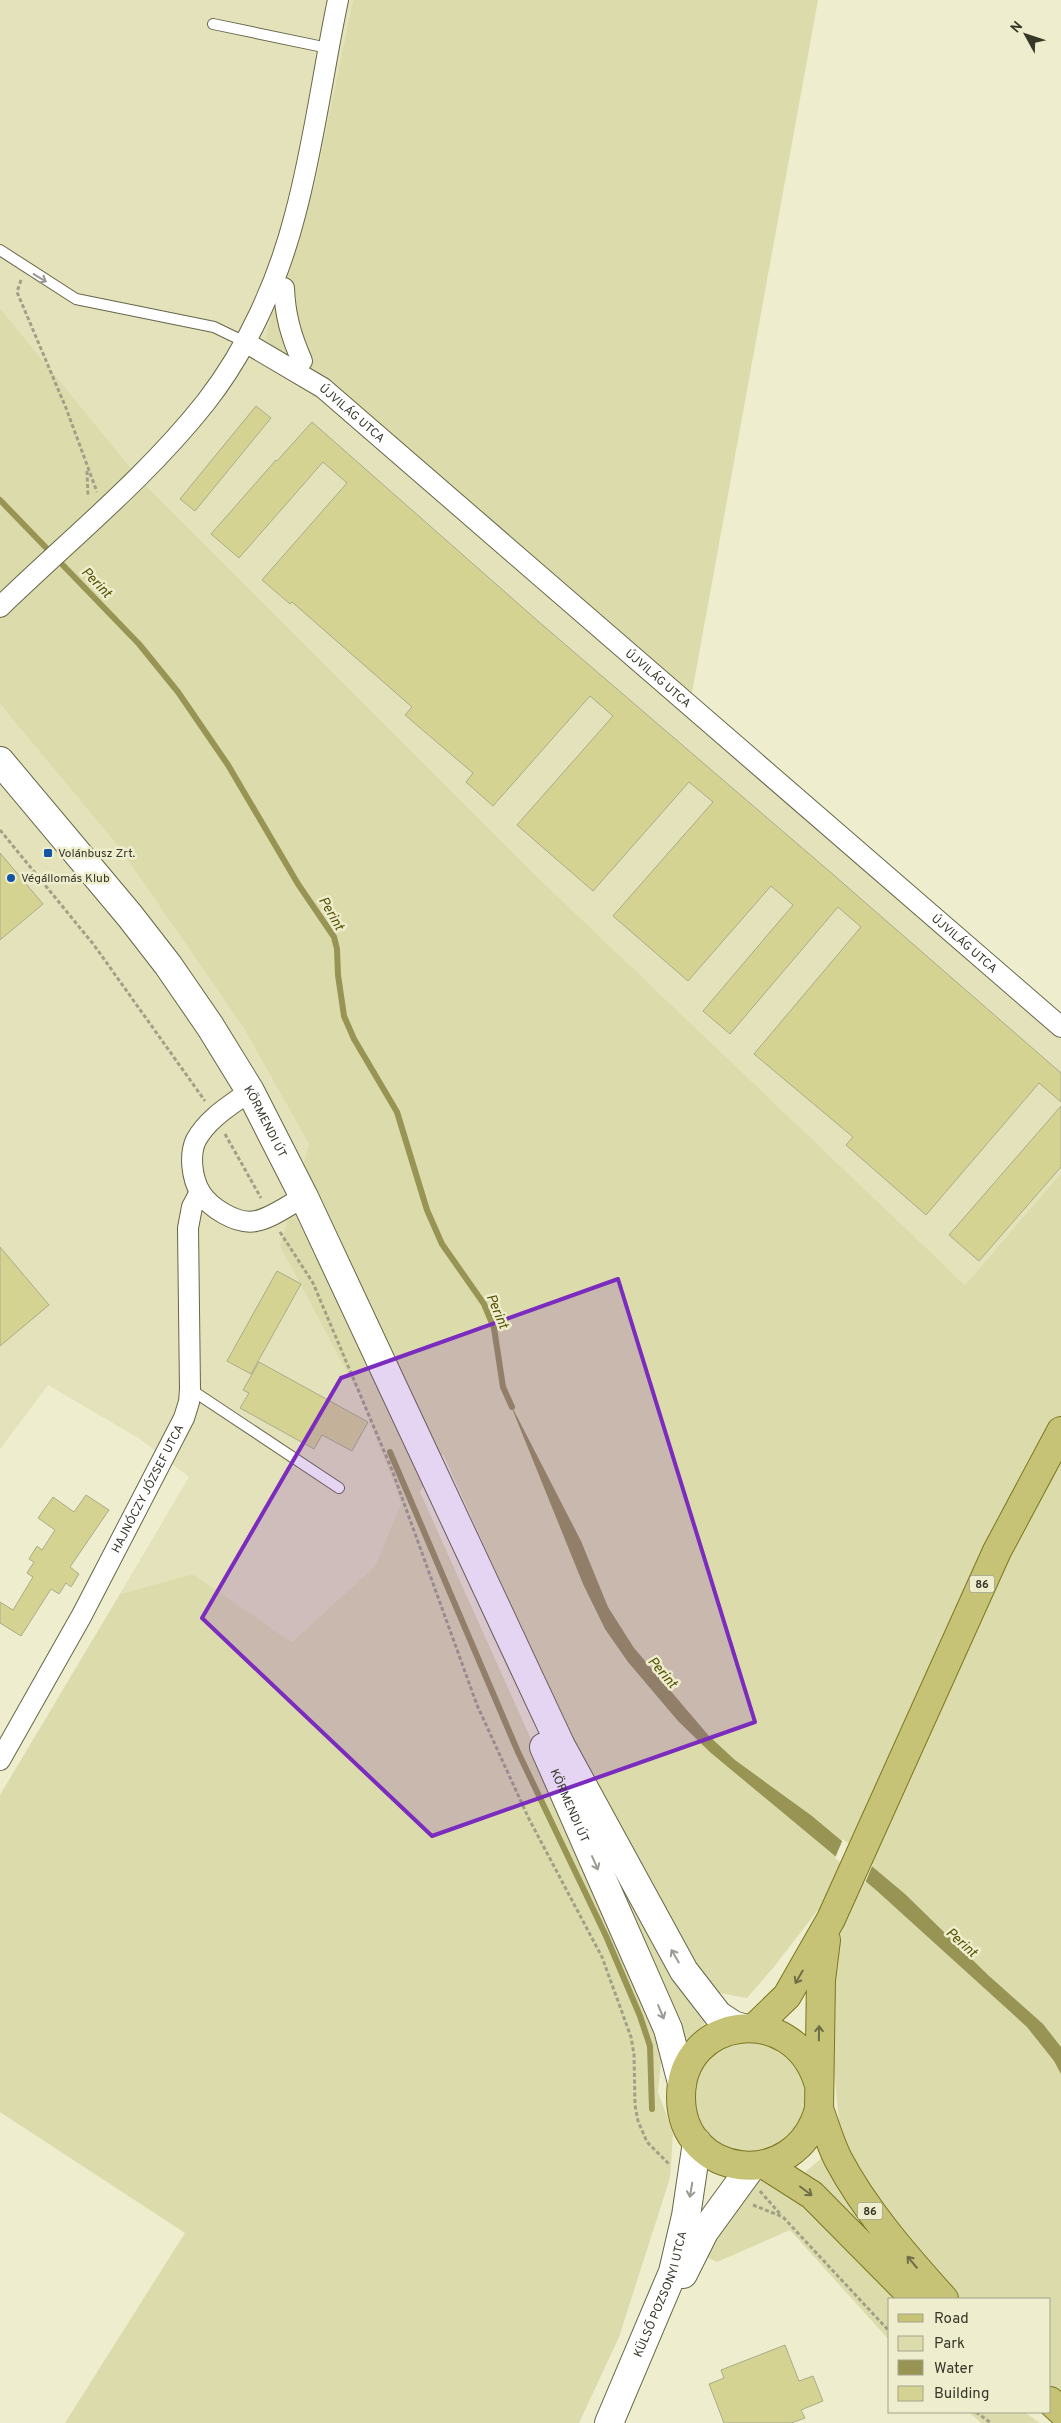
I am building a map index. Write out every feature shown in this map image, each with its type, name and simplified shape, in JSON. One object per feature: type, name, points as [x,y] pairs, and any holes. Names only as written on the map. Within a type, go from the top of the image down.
[{"type":"main road","name":"86","points":[[748,2028],[777,2007],[792,1989],[831,1919],[997,1551],[1061,1431]]},
{"type":"main road","name":"86","points":[[831,1919],[821,1980],[819,2109],[838,2158],[859,2194],[943,2298]]},
{"type":"main road","name":"86","points":[[818,2082],[808,2058],[790,2040],[767,2029],[748,2028],[719,2035],[699,2050],[686,2071],[682,2083],[682,2102],[685,2120],[697,2142],[716,2157],[812,2195],[914,2298]]},
{"type":"main road","name":"86","points":[[758,2173],[790,2154],[800,2145],[812,2128],[819,2109]]},
{"type":"main road","points":[[1051,2402],[1061,2411]]},
{"type":"street","points":[[0,607],[20,588],[89,511],[152,462],[191,420],[222,379],[245,342],[276,275],[295,216],[338,0]]},
{"type":"street","points":[[284,288],[288,326],[302,361]]},
{"type":"street","name":"ÚJVILÁG UTCA","points":[[245,342],[323,388],[1061,1028]]},
{"type":"street","name":"KÖRMENDI ÚT","points":[[0,762],[164,959],[210,1026],[250,1091],[304,1197],[561,1746],[675,1956],[694,1985],[718,2015],[733,2025],[748,2028]]},
{"type":"street","points":[[250,1091],[216,1116],[196,1140],[192,1158],[192,1171],[200,1192],[217,1208],[238,1220],[256,1221],[304,1197]]},
{"type":"street","name":"HAJNÓCZY JÓZSEF UTCA","points":[[0,1760],[82,1615],[172,1442],[186,1410],[190,1389],[188,1228],[192,1207],[200,1192]]},
{"type":"street","name":"KÖRMENDI ÚT","points":[[457,1527],[540,1738],[668,2028],[682,2083]]},
{"type":"street","name":"KÜLSŐ POZSONYI UTCA","points":[[640,2352],[673,2272],[692,2184],[697,2142]]},
{"type":"street","name":"KÜLSŐ POZSONYI UTCA","points":[[640,2352],[704,2232],[728,2200],[758,2173]]},
{"type":"street","points":[[609,2423],[640,2352]]},
{"type":"lane","points":[[213,24],[328,48]]},
{"type":"lane","points":[[0,250],[76,299],[214,327],[245,342]]},
{"type":"lane","points":[[190,1389],[339,1488]]},
{"type":"path","points":[[16,292],[66,408],[87,470],[99,494]]},
{"type":"path","points":[[87,470],[89,511]]},
{"type":"path","points":[[0,830],[94,945],[216,1116],[270,1215],[314,1283],[392,1470],[476,1705],[524,1810],[602,1957],[631,2037],[636,2070],[636,2114],[642,2132],[662,2159],[692,2184]]},
{"type":"path","points":[[758,2173],[783,2217],[888,2330]]},
{"type":"path","points":[[728,2200],[757,2206],[783,2217]]},
{"type":"path","points":[[977,2413],[991,2423]]},
{"type":"highlighted area","points":[[618,1279],[755,1722],[432,1836],[202,1618],[341,1378]]},
{"type":"shaded area","points":[[0,0],[353,0],[315,184],[275,302],[265,339],[1061,1021],[1061,1173],[965,1285],[531,871],[144,484],[0,308]]},
{"type":"shaded area","points":[[0,704],[118,846],[243,1027],[309,1144],[280,1246],[360,1397],[401,1503],[375,1566],[292,1642],[193,1574],[120,1594],[189,1477],[140,1439],[48,1385],[0,1449]]},
{"type":"green space","points":[[353,0],[818,0],[691,698],[265,339],[275,302],[315,184]]},
{"type":"green space","points":[[0,308],[144,484],[531,871],[965,1285],[1061,1173],[1061,2394],[1051,2386],[1051,2298],[955,2298],[923,2266],[842,2151],[826,1989],[839,1925],[818,1910],[747,1998],[719,1993],[676,1937],[601,1804],[443,1454],[420,1492],[583,1855],[663,2042],[658,2092],[673,2133],[670,2178],[619,2337],[579,2423],[65,2423],[185,2233],[0,2112],[0,1795],[120,1594],[193,1574],[292,1642],[375,1566],[401,1503],[360,1397],[280,1246],[309,1144],[243,1027],[118,846],[0,704]]},
{"type":"green space","points":[[613,1871],[615,1871],[705,2020],[704,2024],[686,2040]]},
{"type":"green space","points":[[733,2042],[771,2042],[800,2065],[810,2101],[789,2143],[743,2156],[708,2138],[694,2111],[695,2082],[709,2057]]},
{"type":"green space","points":[[824,2156],[881,2246],[803,2174]]},
{"type":"green space","points":[[774,2178],[902,2298],[888,2298],[888,2339],[790,2230],[717,2262],[696,2252],[754,2179]]},
{"type":"green space","points":[[970,2413],[1025,2413],[1040,2423],[981,2423]]},
{"type":"water","points":[[509,1401],[581,1541],[608,1607],[634,1648],[709,1736],[735,1760],[812,1816],[905,1894],[988,1975],[1043,2024],[1061,2047],[1061,2074],[1054,2061],[1027,2027],[876,1890],[711,1753],[678,1721],[628,1662],[605,1629],[583,1584]]},
{"type":"pier","points":[[843,1839],[873,1864],[865,1883],[835,1858]]},
{"type":"building","points":[[256,406],[271,418],[195,511],[180,499]]},
{"type":"building","points":[[312,422],[539,622],[1061,1073],[1061,1102],[1039,1083],[926,1215],[846,1145],[853,1137],[754,1054],[861,927],[838,907],[730,1034],[703,1011],[793,905],[771,886],[688,981],[613,916],[713,802],[689,782],[593,891],[517,825],[613,716],[590,696],[493,806],[466,782],[473,773],[405,715],[412,707],[292,602],[290,604],[262,580],[347,483],[323,462],[239,558],[211,534]]},
{"type":"building","name":"Végállomás Klub","points":[[0,853],[43,904],[0,940]]},
{"type":"building","points":[[1061,1106],[1061,1167],[979,1261],[949,1235]]},
{"type":"building","points":[[0,1247],[49,1305],[0,1346]]},
{"type":"building","points":[[277,1271],[301,1284],[251,1374],[227,1361]]},
{"type":"building","points":[[259,1362],[368,1422],[352,1451],[322,1435],[314,1449],[240,1408],[249,1393],[243,1390]]},
{"type":"building","points":[[86,1495],[109,1510],[70,1567],[79,1574],[71,1587],[66,1583],[59,1594],[51,1589],[21,1636],[0,1623],[0,1602],[13,1610],[33,1577],[27,1573],[34,1562],[29,1559],[37,1546],[42,1550],[55,1530],[38,1518],[53,1497],[74,1512]]},
{"type":"building","points":[[785,2345],[799,2381],[813,2376],[823,2401],[801,2410],[805,2418],[791,2423],[724,2423],[709,2384],[724,2378],[721,2370]]},
{"type":"waterway","name":"Perint","points":[[0,500],[139,644],[178,692],[228,765],[298,884],[334,937],[344,1016],[354,1039],[397,1112],[427,1210],[442,1244],[484,1304],[494,1328],[503,1387],[512,1407]]},
{"type":"waterway","points":[[390,1452],[518,1752],[606,1936],[640,2016],[650,2046],[652,2109]]},
{"type":"place","name":"Volánbusz Zrt.","points":[[48,853]]},
{"type":"place","name":"Végállomás Klub","points":[[11,878]]}]
